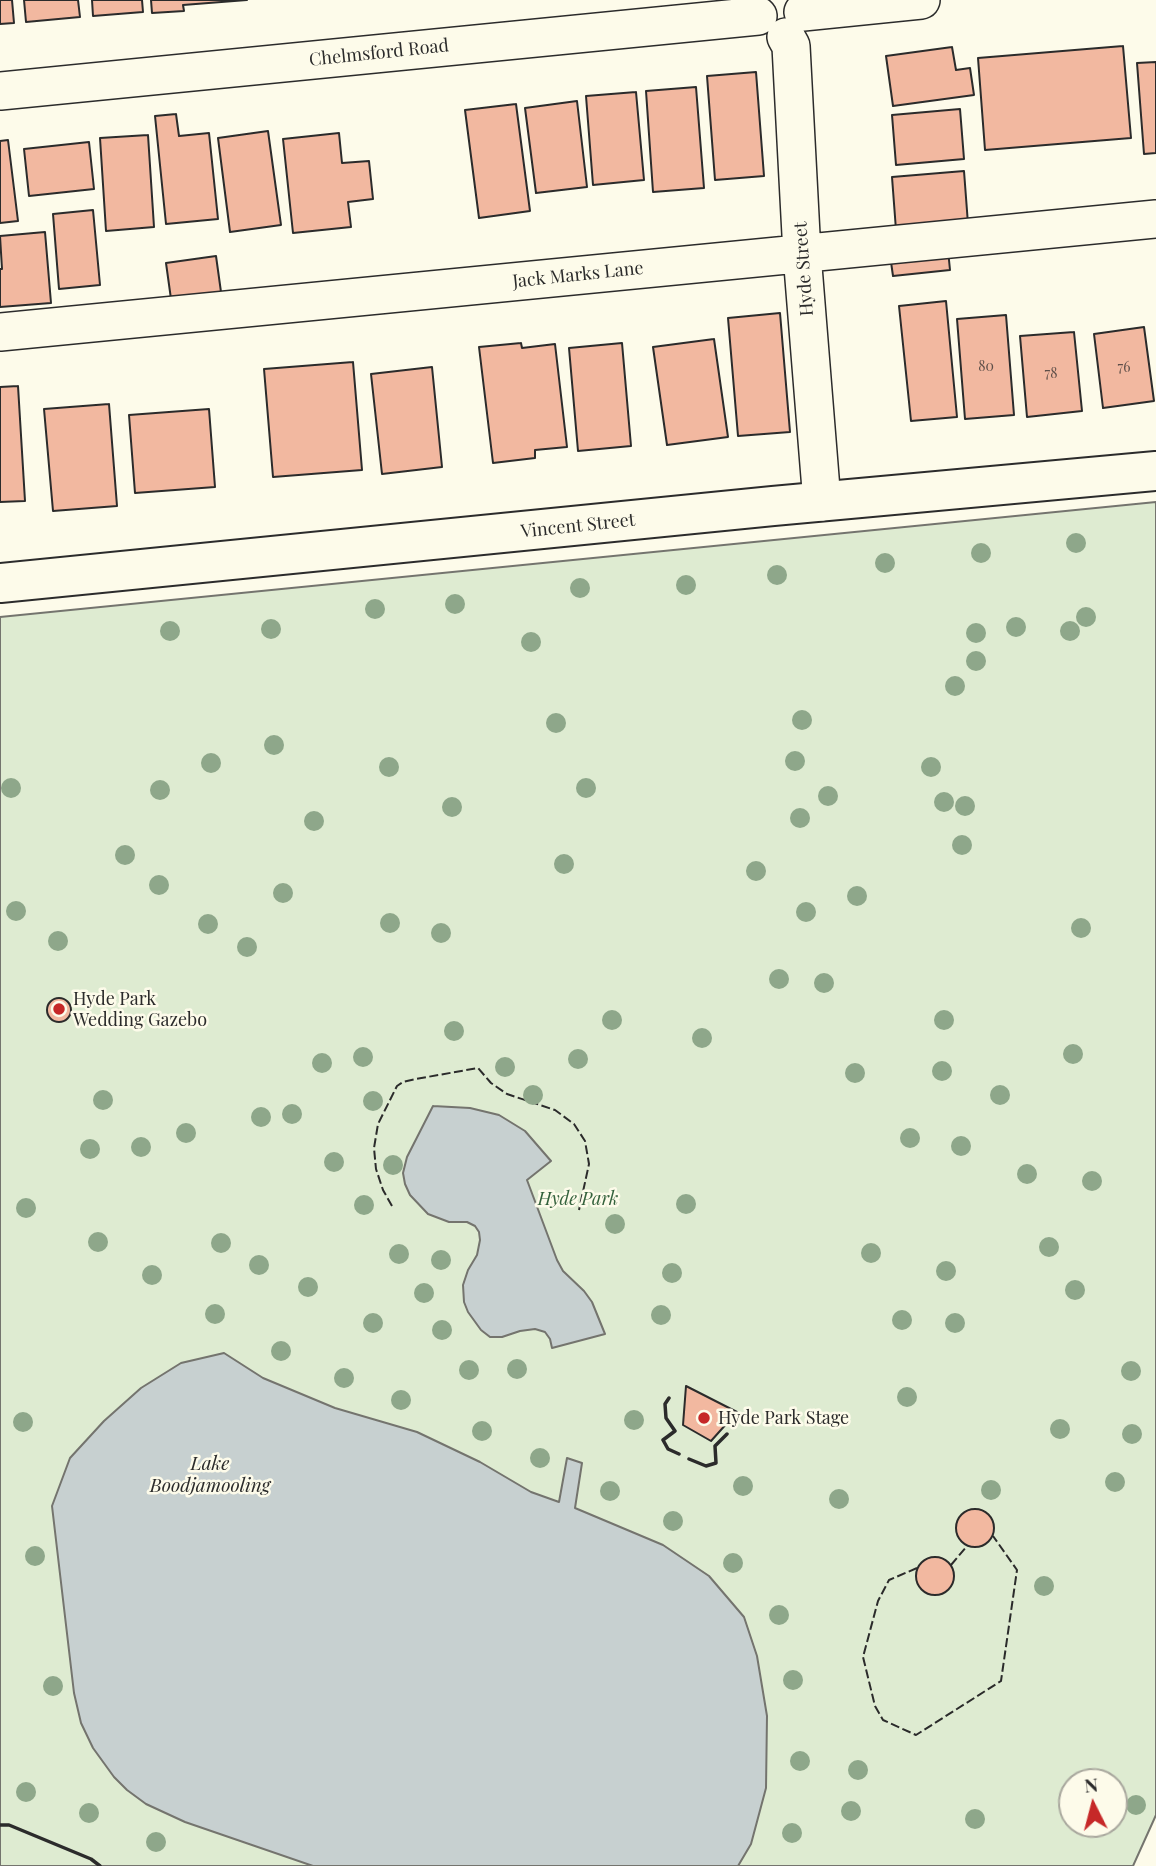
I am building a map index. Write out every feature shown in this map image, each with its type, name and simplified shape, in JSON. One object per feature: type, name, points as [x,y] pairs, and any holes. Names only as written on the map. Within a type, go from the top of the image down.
[{"type":"main road","name":"Vincent Street","points":[[0,583],[1156,471]]},
{"type":"street","name":"Chelmsford Road","points":[[0,90],[921,0]]},
{"type":"street","name":"Hyde Street","points":[[782,13],[791,46],[802,254],[822,502]]},
{"type":"street","name":"Jack Marks Lane","points":[[0,332],[1156,219]]},
{"type":"green space","name":"Hyde Park","points":[[1156,502],[1156,1815],[1133,1866],[0,1866],[0,617]]},
{"type":"water","points":[[433,1106],[470,1108],[499,1115],[525,1131],[551,1161],[527,1180],[557,1260],[563,1271],[592,1302],[605,1334],[552,1348],[545,1332],[535,1329],[502,1337],[490,1337],[481,1330],[464,1302],[463,1285],[477,1255],[479,1232],[467,1222],[449,1222],[428,1214],[410,1195],[405,1184],[403,1173],[407,1157]]},
{"type":"water","name":"Lake Boodjamooling","points":[[224,1353],[263,1378],[335,1408],[417,1432],[480,1462],[531,1492],[559,1502],[567,1458],[582,1463],[575,1508],[663,1545],[709,1576],[744,1617],[757,1656],[767,1716],[766,1788],[751,1844],[738,1866],[313,1866],[185,1822],[146,1804],[127,1790],[93,1748],[81,1723],[74,1693],[52,1506],[70,1458],[104,1421],[141,1388],[181,1363]]},
{"type":"building","points":[[0,0],[12,0],[14,23],[0,24]]},
{"type":"building","points":[[24,0],[78,0],[80,17],[26,22]]},
{"type":"building","points":[[92,0],[142,0],[143,12],[93,16]]},
{"type":"building","points":[[151,0],[247,0],[183,5],[184,11],[152,13]]},
{"type":"building","points":[[1123,46],[1131,138],[985,150],[978,58]]},
{"type":"building","points":[[952,47],[956,70],[970,68],[974,95],[893,106],[886,56]]},
{"type":"building","points":[[1156,62],[1156,153],[1144,154],[1137,63]]},
{"type":"building","points":[[756,72],[764,176],[715,180],[707,76]]},
{"type":"building","points":[[696,87],[704,188],[653,192],[646,91]]},
{"type":"building","points":[[636,92],[644,180],[593,185],[586,96]]},
{"type":"building","points":[[577,101],[587,187],[536,193],[525,108]]},
{"type":"building","points":[[516,104],[530,211],[479,218],[465,110]]},
{"type":"building","points":[[960,109],[964,159],[896,165],[892,115]]},
{"type":"building","points":[[176,114],[179,136],[209,133],[218,219],[166,224],[155,116]]},
{"type":"building","points":[[268,131],[281,225],[230,232],[218,138]]},
{"type":"building","points":[[339,133],[342,163],[369,161],[373,199],[348,202],[351,227],[293,233],[283,139]]},
{"type":"building","points":[[148,135],[154,227],[106,231],[100,138]]},
{"type":"building","points":[[8,140],[18,221],[0,223],[0,141]]},
{"type":"building","points":[[89,142],[94,189],[29,196],[24,149]]},
{"type":"building","points":[[964,171],[968,224],[896,230],[892,177]]},
{"type":"building","points":[[93,210],[100,285],[59,289],[53,214]]},
{"type":"building","points":[[45,232],[51,303],[0,307],[0,236]]},
{"type":"building","points":[[948,250],[950,270],[893,276],[890,255]]},
{"type":"building","points":[[216,256],[221,292],[171,299],[166,263]]},
{"type":"building","points":[[946,301],[957,417],[911,421],[899,306]]},
{"type":"building","points":[[780,313],[790,432],[738,436],[728,318]]},
{"type":"building","points":[[1006,315],[1014,415],[965,419],[957,319]]},
{"type":"building","points":[[1144,327],[1154,401],[1103,408],[1094,334]]},
{"type":"building","points":[[1074,332],[1082,411],[1027,417],[1020,336]]},
{"type":"building","points":[[714,339],[728,437],[667,445],[653,347]]},
{"type":"building","points":[[521,343],[522,348],[555,344],[567,447],[535,450],[535,458],[493,463],[479,347]]},
{"type":"building","points":[[622,343],[631,446],[578,451],[569,348]]},
{"type":"building","points":[[353,362],[362,470],[273,477],[264,369]]},
{"type":"building","points":[[432,367],[442,467],[382,474],[371,374]]},
{"type":"building","points":[[18,386],[25,501],[0,502],[0,387]]},
{"type":"building","points":[[109,404],[117,506],[53,511],[44,409]]},
{"type":"building","points":[[209,409],[215,487],[135,493],[129,415]]},
{"type":"building","name":"Hyde Park Wedding Gazebo","points":[[59,998],[67,1002],[71,1010],[67,1018],[59,1022],[51,1018],[47,1010],[51,1002]]},
{"type":"building","points":[[686,1386],[737,1412],[711,1441],[683,1425]]},
{"type":"building","points":[[975,1509],[989,1514],[994,1528],[989,1542],[975,1547],[961,1542],[956,1528],[961,1514]]},
{"type":"building","points":[[935,1557],[949,1562],[954,1576],[949,1590],[935,1595],[921,1590],[916,1576],[921,1562]]},
{"type":"fence","points":[[392,1206],[376,1169],[374,1148],[378,1124],[397,1086],[416,1079],[478,1068],[491,1083],[507,1094],[555,1110],[574,1124],[585,1141],[589,1164],[579,1210]]},
{"type":"fence","points":[[917,1568],[889,1580],[878,1601],[863,1657],[875,1706],[883,1720],[916,1735],[1001,1681],[1017,1570],[993,1536]]},
{"type":"fence","points":[[951,1565],[967,1546]]},
{"type":"wall","points":[[669,1398],[665,1404],[666,1418],[675,1431],[663,1440],[668,1449],[679,1454]]},
{"type":"wall","points":[[689,1459],[706,1466],[716,1463],[715,1446],[727,1434]]},
{"type":"wall","points":[[0,1825],[9,1825],[91,1859],[100,1866]]},
{"type":"place","name":"Hyde Park Wedding Gazebo","points":[[59,1009]]},
{"type":"place","name":"Hyde Park Stage","points":[[704,1418]]}]
